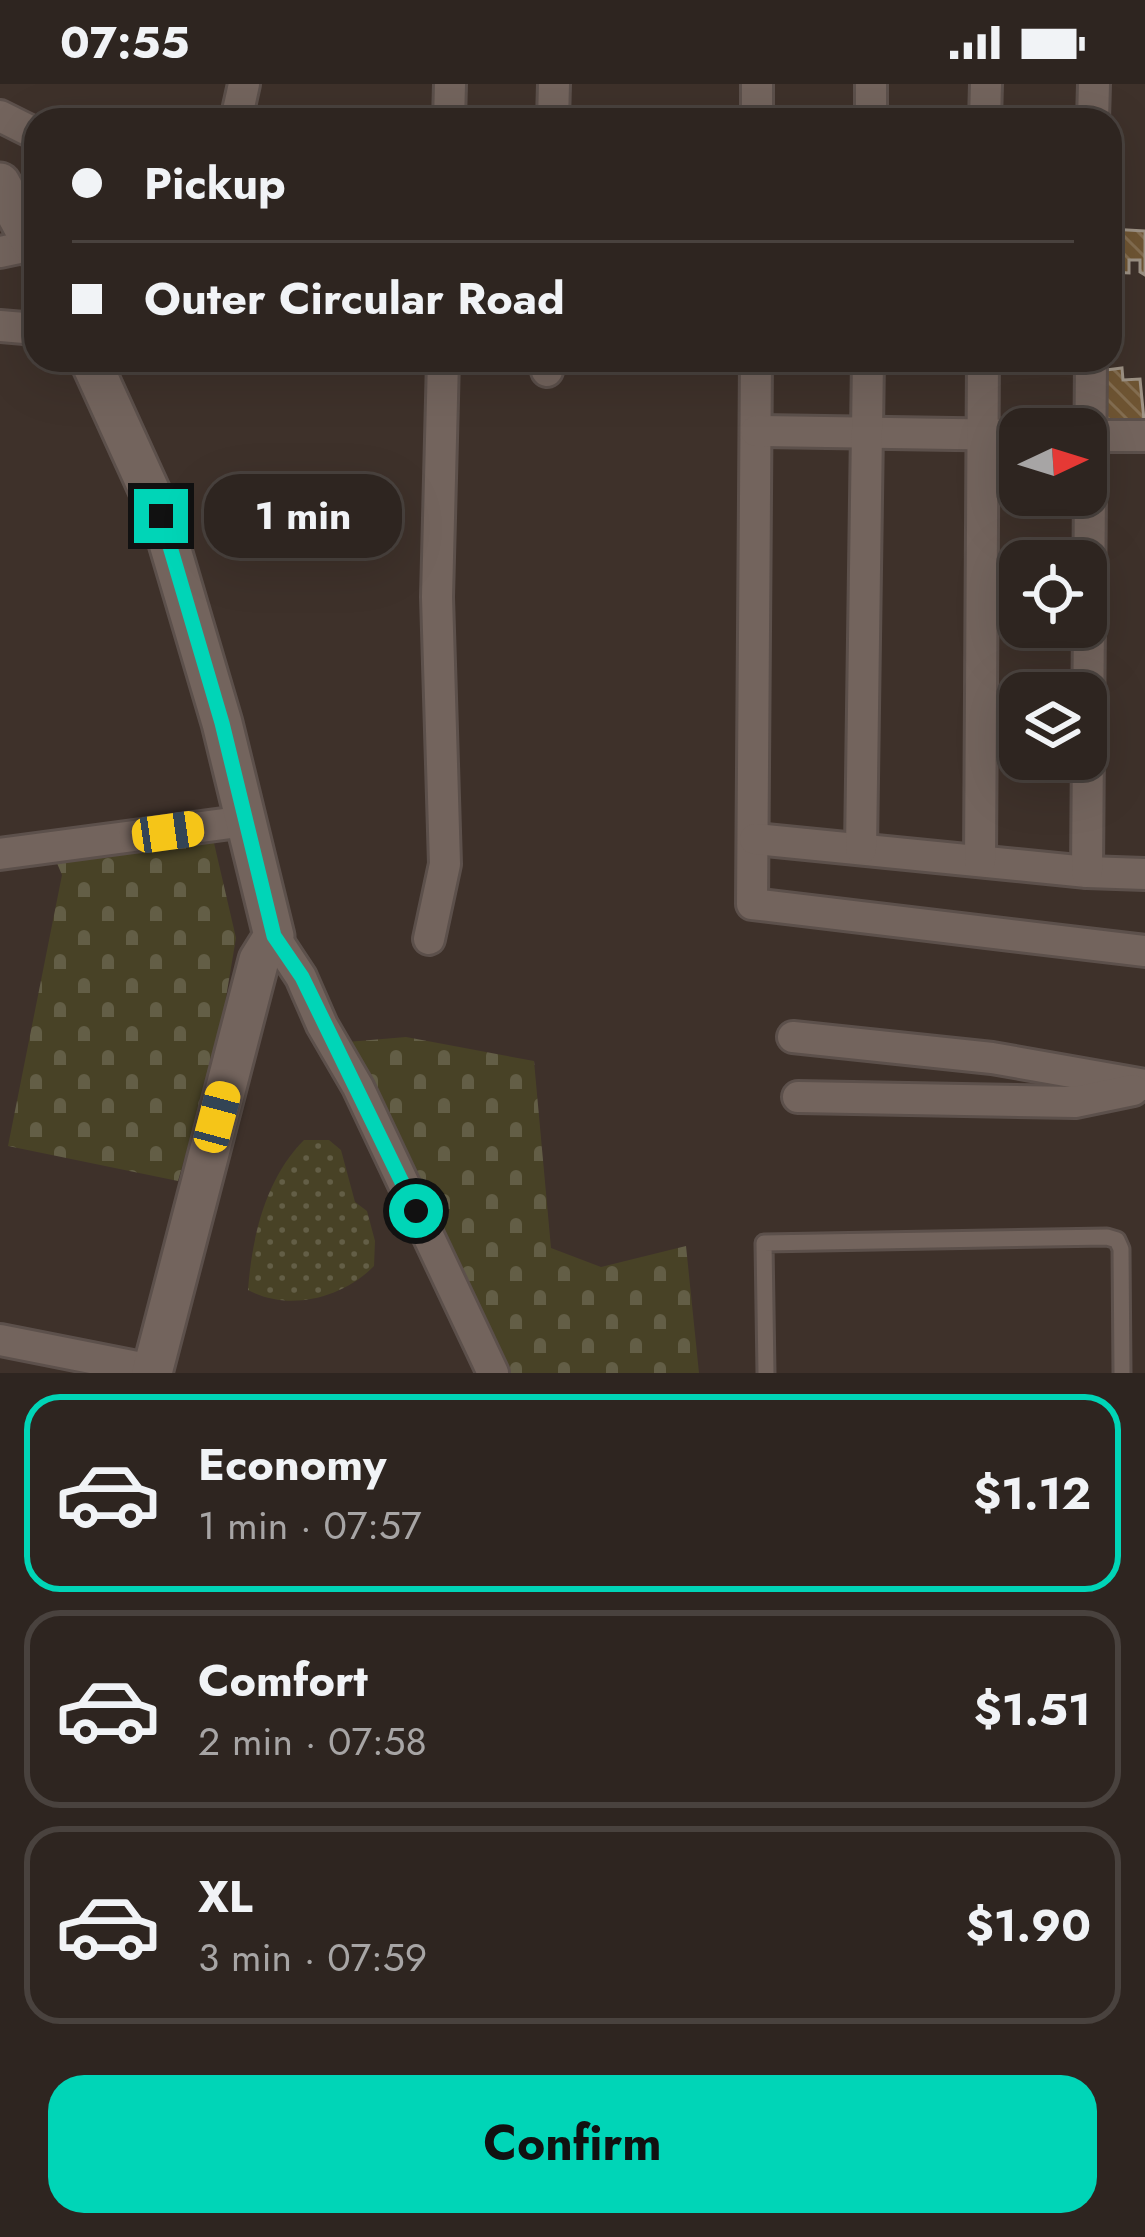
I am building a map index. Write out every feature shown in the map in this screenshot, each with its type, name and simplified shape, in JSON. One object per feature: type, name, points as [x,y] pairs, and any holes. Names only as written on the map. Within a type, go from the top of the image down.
[{"type":"main road","points":[[0,183],[23,249]]},
{"type":"main road","points":[[95,372],[161,516],[274,936],[259,959],[152,1372]]},
{"type":"street","points":[[429,939],[445,864],[436,597],[443,372]]},
{"type":"street","points":[[756,372],[755,839],[750,899],[758,906],[1145,951]]},
{"type":"street","points":[[862,849],[868,372]]},
{"type":"street","points":[[980,861],[983,372]]},
{"type":"street","points":[[1089,408],[1091,372]]},
{"type":"street","points":[[756,431],[999,434]]},
{"type":"street","points":[[1107,436],[1145,436]]},
{"type":"street","points":[[1087,872],[1088,516]]},
{"type":"street","points":[[0,854],[246,821]]},
{"type":"street","points":[[755,839],[1145,874]]},
{"type":"street","points":[[274,936],[302,977],[322,1025],[358,1087],[493,1373]]},
{"type":"street","points":[[794,1037],[992,1058],[1145,1086]]},
{"type":"street","points":[[798,1097],[1075,1102],[1145,1086]]},
{"type":"street","points":[[0,1340],[152,1372]]},
{"type":"lane","points":[[766,1373],[764,1243],[1107,1237],[1118,1240],[1121,1249],[1122,1373]]},
{"type":"green space","points":[[211,830],[236,938],[220,1033],[178,1181],[8,1146],[62,875],[51,849]]},
{"type":"green space","points":[[406,1037],[534,1061],[551,1248],[601,1267],[686,1246],[699,1373],[505,1373],[347,1042]]},
{"type":"green space","points":[[304,1140],[329,1140],[341,1150],[355,1202],[367,1211],[375,1241],[374,1266],[347,1286],[315,1298],[264,1297],[248,1290],[257,1229],[280,1172]]},
{"type":"building","points":[[1122,230],[1145,231],[1145,275],[1140,272],[1140,260],[1129,260],[1129,273],[1122,273]]},
{"type":"building","points":[[1122,368],[1123,380],[1140,379],[1145,430],[1107,431],[1107,408],[1097,408],[1098,372],[1122,372]]},
{"type":"route","points":[[161,516],[222,723],[274,936],[302,977],[416,1211]]}]
